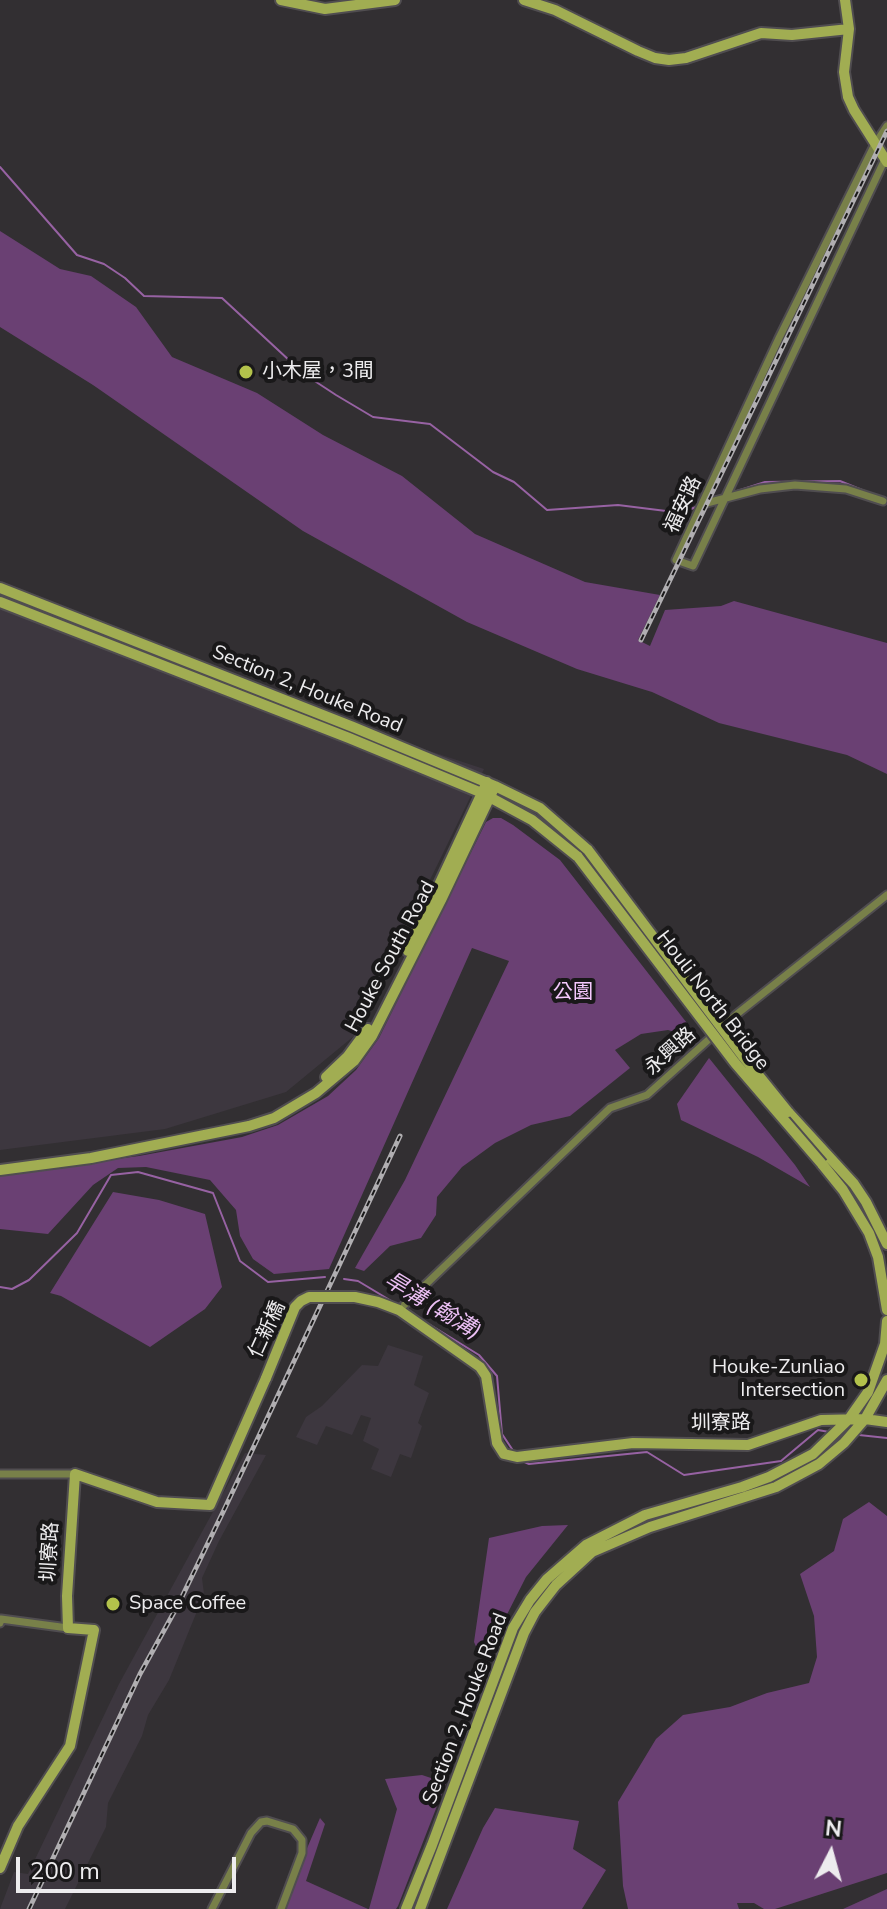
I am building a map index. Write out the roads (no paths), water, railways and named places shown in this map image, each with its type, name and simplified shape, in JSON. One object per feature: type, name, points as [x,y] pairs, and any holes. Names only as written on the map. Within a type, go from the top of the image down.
[{"type":"street","points":[[281,0],[325,9],[395,0]]},
{"type":"street","points":[[524,0],[555,10],[655,58],[669,60],[686,58],[761,33],[792,35],[849,29]]},
{"type":"street","points":[[845,0],[849,29],[844,72],[848,97],[886,158]]},
{"type":"street","points":[[872,140],[886,131]]},
{"type":"street","name":"福安路","points":[[872,140],[676,560],[693,566],[886,158]]},
{"type":"street","points":[[703,504],[760,489],[795,485],[846,489],[883,501]]},
{"type":"street","points":[[2,603],[4,590]]},
{"type":"street","name":"Section 2, Houke Road","points":[[4,590],[238,682],[488,789],[578,857]]},
{"type":"street","name":"Section 2, Houke Road","points":[[2,603],[540,808],[588,850]]},
{"type":"street","points":[[235,694],[238,682]]},
{"type":"street","name":"Houke South Road","points":[[0,1170],[91,1158],[249,1126],[274,1118],[302,1103],[342,1073],[372,1036],[488,789]]},
{"type":"street","name":"Houli North Bridge","points":[[588,850],[733,1043],[788,1112],[854,1184],[887,1244]]},
{"type":"street","name":"Houli North Bridge","points":[[578,857],[735,1063],[843,1190],[869,1233],[878,1257],[887,1310]]},
{"type":"street","name":"永興路","points":[[399,1310],[610,1108],[647,1095],[737,1014],[887,895]]},
{"type":"street","name":"Houke South Road","points":[[0,1163],[89,1152],[247,1120],[300,1097],[337,1067],[367,1032],[438,898]]},
{"type":"street","name":"仁新橋","points":[[75,1474],[157,1502],[210,1505],[295,1307],[309,1297],[355,1297],[399,1310]]},
{"type":"street","name":"圳寮路","points":[[399,1310],[480,1367],[486,1376],[497,1443],[504,1454],[517,1457],[633,1443],[748,1445],[821,1420],[887,1422]]},
{"type":"street","points":[[772,1482],[813,1454],[849,1419],[868,1392],[879,1367],[887,1321]]},
{"type":"street","points":[[772,1482],[819,1464],[844,1443],[865,1419],[887,1380]]},
{"type":"street","points":[[0,1474],[75,1474]]},
{"type":"street","name":"圳寮路","points":[[68,1628],[69,1533],[75,1474]]},
{"type":"street","name":"Section 2, Houke Road","points":[[406,1909],[513,1628],[547,1579],[586,1545],[645,1515],[772,1482]]},
{"type":"street","name":"Section 2, Houke Road","points":[[420,1909],[524,1633],[535,1612],[556,1585],[592,1552],[772,1482]]},
{"type":"street","points":[[0,1621],[94,1630],[70,1746],[18,1826],[0,1868]]},
{"type":"street","points":[[212,1909],[251,1833],[261,1822],[267,1821],[293,1829],[302,1840],[302,1853],[281,1909]]},
{"type":"waterway","points":[[0,167],[77,255],[104,264],[144,296],[222,298],[304,374],[336,395],[373,417],[430,424],[493,472],[514,482],[547,510],[618,505],[682,513],[698,506]]},
{"type":"waterway","points":[[734,492],[765,482],[840,481],[867,492]]},
{"type":"waterway","name":"旱溝 (翰溝)","points":[[0,1287],[12,1289],[29,1280],[77,1233],[111,1175],[138,1172],[213,1193],[240,1261],[268,1282],[325,1277]]},
{"type":"waterway","name":"旱溝 (翰溝)","points":[[344,1279],[358,1281],[393,1302]]},
{"type":"waterway","name":"旱溝 (翰溝)","points":[[419,1318],[479,1355],[497,1376],[502,1434],[514,1452]]},
{"type":"waterway","name":"旱溝 (翰溝)","points":[[520,1460],[529,1464],[647,1452],[684,1475],[781,1461],[818,1430],[829,1432]]},
{"type":"waterway","name":"旱溝 (翰溝)","points":[[859,1435],[887,1438]]},
{"type":"railway","points":[[641,640],[887,131]]},
{"type":"railway","points":[[29,1909],[140,1674],[224,1510],[400,1136]]},
{"type":"place","name":"小木屋，3間","points":[[246,372]]},
{"type":"place","name":"Houke-Zunliao Intersection","points":[[861,1380]]},
{"type":"place","name":"Space Coffee","points":[[113,1604]]},
{"type":"park label","name":"公園","points":[[573,993]]}]
